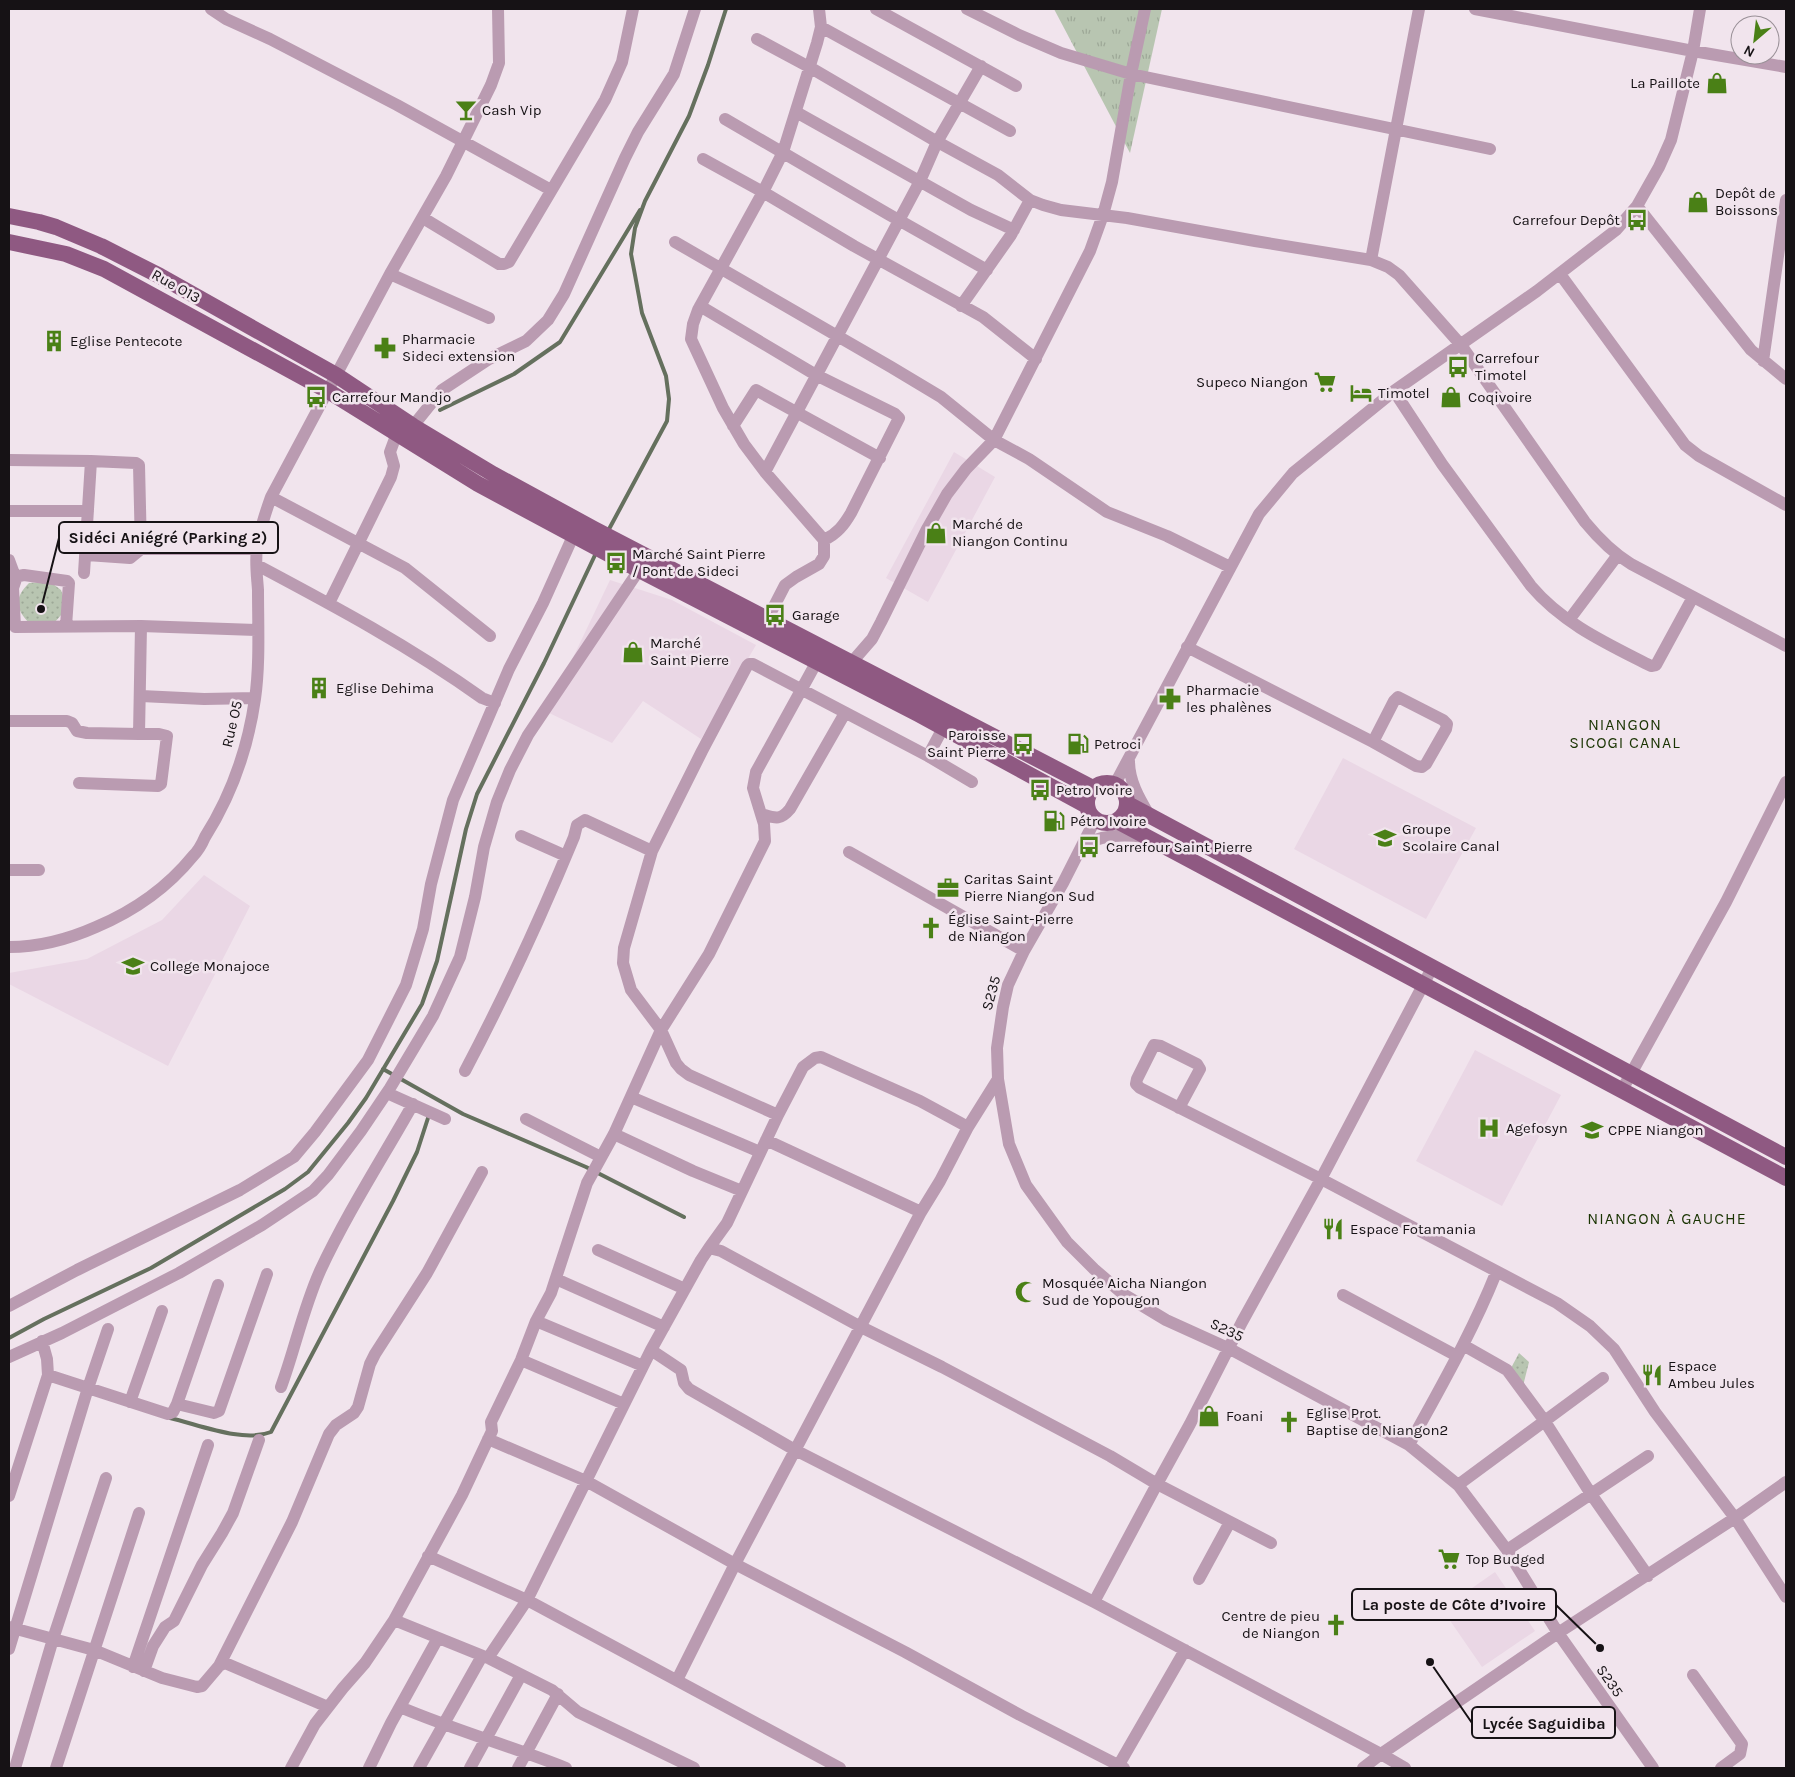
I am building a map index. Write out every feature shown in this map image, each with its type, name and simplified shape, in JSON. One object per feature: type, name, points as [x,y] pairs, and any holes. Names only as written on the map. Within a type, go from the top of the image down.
[{"type":"main road","name":"Rue O13","points":[[9,216],[56,227],[101,246],[254,328],[336,375],[413,426],[493,474],[585,535]]},
{"type":"main road","name":"Rue O13","points":[[9,242],[66,254],[104,269],[328,391],[478,484],[585,535]]},
{"type":"main road","points":[[585,535],[768,618],[820,654],[943,728],[1091,813],[1102,823],[1117,821],[1126,811],[1128,804],[1122,789],[1115,784],[1104,783],[1093,788],[1088,796],[1091,813]]},
{"type":"main road","points":[[616,549],[638,570],[820,654],[852,662],[1093,788]]},
{"type":"main road","points":[[1128,804],[1786,1157]]},
{"type":"main road","points":[[1117,821],[1786,1178]]},
{"type":"street","points":[[211,9],[226,20],[270,40],[552,190]]},
{"type":"street","name":"Rue O5","points":[[9,947],[21,947],[71,938],[120,917],[155,894],[194,856],[214,823],[228,794],[249,731],[255,698],[258,630],[256,549],[271,497],[390,274],[464,142],[491,85],[498,63],[498,9]]},
{"type":"street","points":[[423,218],[498,264],[509,262],[605,100],[622,62],[633,9]]},
{"type":"street","points":[[413,426],[442,390],[489,359],[526,340],[548,320],[564,294],[638,132],[674,74],[695,9]]},
{"type":"street","points":[[768,618],[785,585],[819,564],[824,556],[824,540],[765,472],[744,444],[701,363],[691,338],[693,324],[700,306],[783,152],[811,68],[821,27],[819,9]]},
{"type":"street","points":[[876,9],[1016,86]]},
{"type":"street","points":[[967,9],[1019,35],[1061,53],[1131,74],[1490,149]]},
{"type":"street","points":[[852,662],[872,639],[882,622],[927,529],[947,494],[966,469],[994,440],[1090,251],[1112,182],[1131,74],[1145,9]]},
{"type":"street","points":[[1372,260],[1420,9]]},
{"type":"street","points":[[1475,9],[1786,67]]},
{"type":"street","points":[[1115,784],[1129,761],[1187,647],[1259,514],[1293,473],[1394,391],[1560,274],[1616,230],[1637,206],[1672,140],[1694,51],[1700,9]]},
{"type":"street","points":[[821,27],[1010,131]]},
{"type":"street","points":[[757,39],[998,175],[1030,200],[1043,206],[1061,210],[1103,214],[1372,260],[1388,267],[1403,279],[1461,345],[1585,522],[1601,541],[1617,556],[1786,646]]},
{"type":"street","points":[[765,472],[920,181],[937,142],[981,66]]},
{"type":"street","points":[[796,112],[971,210],[1014,230]]},
{"type":"street","points":[[725,119],[987,270]]},
{"type":"street","points":[[703,159],[763,192],[877,260],[983,317],[1036,359]]},
{"type":"street","points":[[961,306],[1014,230],[1030,200]]},
{"type":"street","points":[[1763,361],[1786,200]]},
{"type":"street","points":[[1637,206],[1751,350],[1786,379]]},
{"type":"street","points":[[675,242],[838,336],[949,403],[994,440],[1029,459],[1108,512],[1167,536],[1230,568]]},
{"type":"street","points":[[390,274],[489,318]]},
{"type":"street","points":[[1560,274],[1685,445],[1699,456],[1786,505]]},
{"type":"street","points":[[700,306],[816,375],[895,414],[899,418],[880,458],[842,527],[833,536],[824,540]]},
{"type":"street","points":[[733,426],[756,390],[880,458]]},
{"type":"street","points":[[1394,391],[1442,464],[1531,586],[1569,620],[1590,634],[1651,666],[1656,665],[1693,597]]},
{"type":"street","points":[[329,603],[394,471],[390,452],[397,433]]},
{"type":"street","points":[[9,460],[136,463],[139,465],[141,549]]},
{"type":"street","points":[[84,574],[91,462]]},
{"type":"street","points":[[271,497],[405,568],[490,636]]},
{"type":"street","points":[[9,511],[88,511]]},
{"type":"street","points":[[9,1306],[76,1270],[240,1190],[294,1157],[315,1132],[368,1060],[406,985],[423,929],[431,884],[453,800],[510,669],[542,603],[585,535]]},
{"type":"street","points":[[86,556],[130,558],[141,549],[256,549]]},
{"type":"street","points":[[1569,620],[1617,556]]},
{"type":"street","points":[[9,560],[16,579]]},
{"type":"street","points":[[257,564],[412,650],[482,698],[495,703]]},
{"type":"street","points":[[9,1357],[179,1273],[262,1226],[313,1191],[328,1175],[389,1091],[434,1016],[460,957],[475,897],[484,847],[497,802],[510,770],[528,735],[638,570]]},
{"type":"street","points":[[66,626],[68,581],[24,575],[19,576],[13,588],[12,628],[141,626],[258,630]]},
{"type":"street","points":[[139,734],[141,626]]},
{"type":"street","points":[[1187,647],[1416,766],[1422,767],[1426,764],[1447,724],[1443,720],[1398,697],[1372,742]]},
{"type":"street","points":[[291,1768],[315,1724],[366,1663],[394,1620],[462,1495],[492,1431],[490,1422],[521,1360],[536,1321],[551,1293],[577,1208],[614,1134],[661,1030],[709,954],[765,841],[761,814],[753,788],[756,772],[820,654]]},
{"type":"street","points":[[778,1115],[704,1082],[681,1069],[676,1063],[661,1030],[631,990],[623,963],[627,934],[652,851],[702,751],[749,664],[753,664],[928,756],[972,782]]},
{"type":"street","points":[[141,696],[194,699],[255,698]]},
{"type":"street","points":[[761,814],[778,818],[784,816],[790,809],[845,713]]},
{"type":"street","points":[[9,721],[67,721],[72,723],[77,731],[87,733],[159,734],[167,736],[163,778],[158,786],[80,783]]},
{"type":"street","points":[[928,756],[943,728]]},
{"type":"street","points":[[1129,761],[1135,789],[1149,815]]},
{"type":"street","points":[[1622,1090],[1721,910],[1786,782]]},
{"type":"street","name":"S235","points":[[1091,813],[1083,845],[1024,951],[1008,985],[1003,1007],[997,1048],[998,1079],[1009,1144],[1026,1185],[1067,1242],[1123,1294],[1166,1320],[1230,1349],[1409,1445],[1458,1484],[1507,1550],[1558,1633],[1653,1768]]},
{"type":"street","points":[[465,1071],[537,925],[577,825],[585,820],[652,851]]},
{"type":"street","points":[[521,836],[566,856]]},
{"type":"street","points":[[1083,845],[1094,840],[1111,837],[1135,836],[1150,838]]},
{"type":"street","points":[[849,852],[1024,951]]},
{"type":"street","points":[[9,870],[39,870]]},
{"type":"street","points":[[1094,1602],[1247,1314],[1322,1179],[1432,968]]},
{"type":"street","points":[[1178,1108],[1200,1069],[1197,1064],[1161,1046],[1154,1045],[1136,1079],[1136,1084],[1140,1088],[1178,1108],[1322,1179],[1496,1273],[1557,1303],[1601,1335],[1619,1357],[1672,1435],[1735,1518],[1786,1597]]},
{"type":"street","points":[[419,1768],[442,1725],[485,1657],[527,1600],[651,1350],[709,1248],[726,1223],[802,1067],[810,1060],[821,1057],[920,1101],[968,1127]]},
{"type":"street","points":[[676,1680],[735,1564],[921,1212],[940,1181],[968,1127],[998,1079]]},
{"type":"street","points":[[389,1091],[445,1119]]},
{"type":"street","points":[[630,1097],[760,1152]]},
{"type":"street","points":[[281,1387],[299,1327],[320,1271],[374,1169],[413,1104]]},
{"type":"street","points":[[526,1118],[596,1167]]},
{"type":"street","points":[[614,1134],[693,1171],[742,1191]]},
{"type":"street","points":[[766,1140],[921,1212]]},
{"type":"street","points":[[12,1628],[94,1650],[139,1669],[197,1687],[202,1686],[219,1666],[292,1522],[329,1434],[336,1425],[354,1413],[358,1407],[370,1364],[375,1354],[427,1273],[482,1172]]},
{"type":"street","points":[[709,1248],[722,1251],[861,1327],[951,1372],[1110,1456],[1157,1484],[1271,1543]]},
{"type":"street","points":[[598,1250],[685,1289]]},
{"type":"street","points":[[1409,1445],[1481,1310],[1496,1273]]},
{"type":"street","points":[[177,1404],[214,1414],[220,1411],[267,1274]]},
{"type":"street","points":[[556,1279],[664,1327]]},
{"type":"street","points":[[48,1375],[168,1414],[173,1412],[218,1285]]},
{"type":"street","points":[[1343,1295],[1460,1351],[1507,1370],[1544,1420],[1591,1494],[1648,1576]]},
{"type":"street","points":[[130,1402],[162,1311]]},
{"type":"street","points":[[536,1321],[643,1366]]},
{"type":"street","points":[[9,1649],[12,1628],[108,1329]]},
{"type":"street","points":[[9,1496],[48,1375],[47,1359],[42,1341]]},
{"type":"street","points":[[651,1350],[681,1370],[684,1383],[696,1394],[795,1450],[1094,1602],[1405,1768]]},
{"type":"street","points":[[521,1360],[624,1404]]},
{"type":"street","points":[[1458,1484],[1603,1378]]},
{"type":"street","points":[[488,1439],[586,1481],[735,1564],[1120,1767],[1185,1650]]},
{"type":"street","points":[[139,1669],[166,1627],[174,1621],[202,1565],[233,1513],[259,1440]]},
{"type":"street","points":[[139,1669],[208,1445]]},
{"type":"street","points":[[1507,1550],[1648,1456]]},
{"type":"street","points":[[15,1768],[53,1639],[106,1478]]},
{"type":"street","points":[[1363,1768],[1558,1633],[1648,1576],[1786,1482]]},
{"type":"street","points":[[56,1768],[139,1513]]},
{"type":"street","points":[[1199,1579],[1230,1522]]},
{"type":"street","points":[[428,1556],[527,1600],[840,1768]]},
{"type":"street","points":[[394,1620],[485,1657],[558,1694],[578,1712],[694,1768]]},
{"type":"street","points":[[369,1768],[438,1638]]},
{"type":"street","points":[[219,1666],[225,1663],[234,1666],[328,1707]]},
{"type":"street","points":[[470,1768],[521,1675]]},
{"type":"street","points":[[1693,1675],[1742,1744],[1740,1754],[1721,1768]]},
{"type":"street","points":[[518,1768],[558,1694]]},
{"type":"street","points":[[400,1707],[442,1725],[527,1752],[566,1768]]},
{"type":"shaded area","points":[[954,452],[995,477],[928,602],[886,578]]},
{"type":"shaded area","points":[[610,580],[672,600],[756,645],[701,739],[643,701],[612,743],[547,712]]},
{"type":"shaded area","name":"Groupe Scolaire Canal","points":[[1343,758],[1476,828],[1426,919],[1294,849]]},
{"type":"shaded area","name":"College Monajoce","points":[[204,875],[250,906],[168,1066],[9,984],[9,973],[87,959],[162,920]]},
{"type":"shaded area","name":"Agefosyn","points":[[1475,1050],[1561,1095],[1502,1206],[1416,1161]]},
{"type":"shaded area","points":[[1495,1572],[1535,1631],[1482,1667],[1442,1609]]},
{"type":"green space","points":[[1054,9],[1162,9],[1130,153]]},
{"type":"green space","points":[[29,583],[53,584],[61,590],[65,602],[62,614],[54,623],[30,624],[19,608],[19,599],[24,588]]},
{"type":"green space","points":[[1519,1353],[1529,1362],[1523,1386],[1510,1370]]},
{"type":"waterway","points":[[608,531],[667,421],[669,399],[666,376],[642,313],[631,254],[635,228],[645,201],[689,116],[726,9]]},
{"type":"waterway","points":[[440,410],[514,374],[560,342],[640,210]]},
{"type":"waterway","points":[[9,1338],[44,1319],[151,1268],[285,1189],[308,1172],[348,1123],[366,1098],[422,1004],[437,961],[466,829],[477,794],[544,663],[596,553]]},
{"type":"waterway","points":[[383,1069],[463,1114],[586,1167],[684,1217]]},
{"type":"waterway","points":[[170,1418],[235,1434],[260,1435],[271,1432],[393,1201],[417,1152],[428,1118]]},
{"type":"place","name":"La Paillote","points":[[1717,83]]},
{"type":"place","name":"Cash Vip","points":[[466,110]]},
{"type":"place","name":"Depôt de Boissons","points":[[1698,202]]},
{"type":"place","name":"Carrefour Depôt","points":[[1637,220]]},
{"type":"place","name":"Eglise Pentecote","points":[[54,341]]},
{"type":"place","name":"Pharmacie Sideci extension","points":[[385,348]]},
{"type":"place","name":"Carrefour Timotel","points":[[1458,367]]},
{"type":"place","name":"Supeco Niangon","points":[[1325,382]]},
{"type":"place","name":"Timotel","points":[[1361,393]]},
{"type":"place","name":"Carrefour Mandjo","points":[[316,397]]},
{"type":"place","name":"Coqivoire","points":[[1451,397]]},
{"type":"place","name":"Marché de Niangon Continu","points":[[936,533]]},
{"type":"place","name":"Marché Saint Pierre / Pont de Sideci","points":[[616,563]]},
{"type":"place","name":"Sidéci Aniégré (Parking 2)","points":[[41,609]]},
{"type":"place","name":"Garage","points":[[775,615]]},
{"type":"place","name":"Marché Saint Pierre","points":[[633,652]]},
{"type":"place","name":"Eglise Dehima","points":[[319,688]]},
{"type":"place","name":"Pharmacie les phalènes","points":[[1170,699]]},
{"type":"place","name":"Paroisse Saint Pierre","points":[[1023,744]]},
{"type":"place","name":"Petroci","points":[[1078,744]]},
{"type":"place","name":"Petro Ivoire","points":[[1040,790]]},
{"type":"place","name":"Pétro Ivoire","points":[[1054,821]]},
{"type":"place","name":"Groupe Scolaire Canal","points":[[1385,838]]},
{"type":"place","name":"Carrefour Saint Pierre","points":[[1089,847]]},
{"type":"place","name":"Caritas Saint Pierre Niangon Sud","points":[[948,888]]},
{"type":"place","name":"Église Saint-Pierre de Niangon","points":[[931,928]]},
{"type":"place","name":"College Monajoce","points":[[133,966]]},
{"type":"place","name":"Agefosyn","points":[[1489,1128]]},
{"type":"place","name":"CPPE Niangon","points":[[1592,1130]]},
{"type":"place","name":"Espace Fotamania","points":[[1333,1229]]},
{"type":"place","name":"Mosquée Aicha Niangon Sud de Yopougon","points":[[1026,1292]]},
{"type":"place","name":"Espace Ambeu Jules","points":[[1652,1375]]},
{"type":"place","name":"Foani","points":[[1209,1416]]},
{"type":"place","name":"Eglise Prot. Baptise de Niangon2","points":[[1289,1422]]},
{"type":"place","name":"Top Budged","points":[[1449,1559]]},
{"type":"place","name":"Centre de pieu de Niangon","points":[[1336,1625]]},
{"type":"place","name":"La poste de Côte d’Ivoire","points":[[1600,1648]]},
{"type":"place","name":"Lycée Saguidiba","points":[[1430,1662]]},
{"type":"district","name":"NIANGON SICOGI CANAL","points":[[1625,733]]},
{"type":"district","name":"NIANGON À GAUCHE","points":[[1667,1218]]}]
